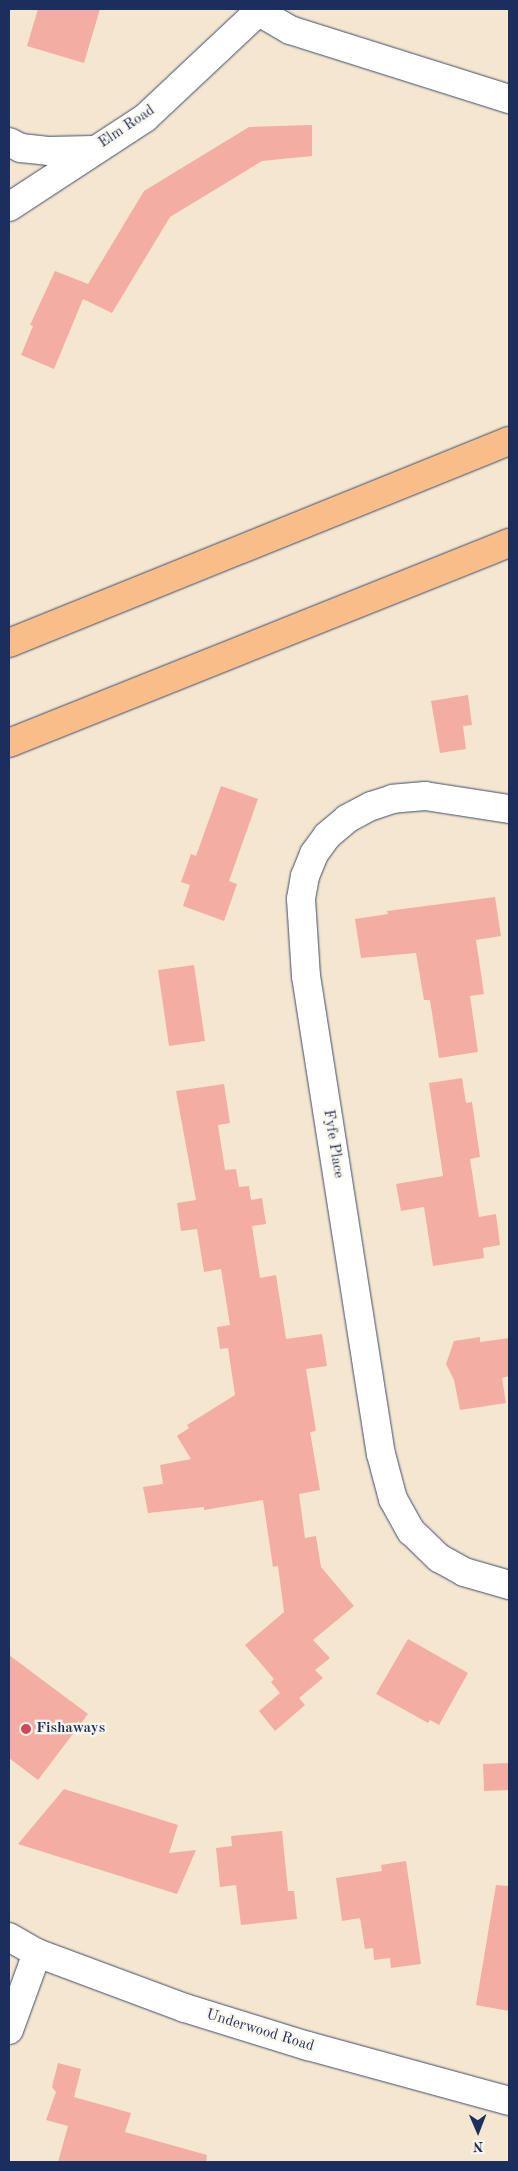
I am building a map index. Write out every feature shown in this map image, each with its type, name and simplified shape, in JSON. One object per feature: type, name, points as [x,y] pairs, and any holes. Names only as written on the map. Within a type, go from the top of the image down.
[{"type":"highway","points":[[9,643],[509,441]]},
{"type":"highway","points":[[9,743],[509,543]]},
{"type":"street","name":"Elm Road","points":[[9,207],[93,150],[145,118],[256,11],[290,30],[509,99]]},
{"type":"street","points":[[9,142],[21,148],[48,151],[93,150]]},
{"type":"street","name":"Fyfe Place","points":[[509,809],[425,796],[393,799],[371,806],[346,819],[327,836],[314,854],[305,876],[301,898],[306,976],[381,1454],[393,1499],[411,1531],[439,1558],[464,1572],[509,1585]]},
{"type":"street","points":[[9,2030],[18,1943]]},
{"type":"street","name":"Underwood Road","points":[[18,1943],[185,2008],[308,2046],[509,2101]]},
{"type":"building","points":[[38,9],[100,9],[84,63],[27,46]]},
{"type":"building","points":[[312,125],[312,156],[262,161],[170,217],[112,313],[83,299],[54,369],[21,355],[33,326],[30,325],[55,271],[88,284],[144,191],[249,127]]},
{"type":"building","points":[[468,695],[472,725],[463,726],[466,749],[440,753],[431,701]]},
{"type":"building","points":[[221,786],[258,799],[229,881],[237,884],[224,921],[183,906],[190,885],[181,882],[191,854],[196,856]]},
{"type":"building","points":[[495,897],[501,936],[476,940],[484,994],[470,996],[478,1052],[439,1058],[430,1000],[424,1000],[416,953],[361,958],[355,919],[388,914],[387,911]]},
{"type":"building","points":[[194,965],[205,1041],[169,1046],[158,970]]},
{"type":"building","points":[[462,1078],[466,1103],[472,1102],[480,1157],[470,1159],[479,1217],[496,1214],[500,1245],[483,1248],[484,1258],[433,1266],[424,1207],[401,1211],[396,1184],[443,1176],[429,1083]]},
{"type":"building","points":[[224,1084],[230,1123],[218,1125],[225,1170],[236,1169],[239,1187],[249,1186],[251,1200],[262,1198],[266,1224],[252,1226],[260,1278],[276,1275],[286,1339],[322,1334],[327,1366],[306,1369],[316,1431],[310,1432],[320,1490],[299,1494],[305,1538],[316,1536],[321,1567],[354,1606],[313,1640],[330,1658],[315,1670],[323,1678],[299,1698],[305,1705],[275,1731],[259,1711],[280,1693],[271,1682],[274,1679],[245,1645],[284,1612],[278,1566],[273,1567],[263,1500],[204,1510],[204,1507],[148,1513],[143,1487],[163,1484],[160,1465],[191,1459],[177,1436],[189,1428],[187,1425],[235,1395],[228,1348],[220,1349],[217,1327],[230,1325],[221,1269],[204,1272],[197,1229],[181,1231],[177,1203],[196,1200],[176,1091]]},
{"type":"building","points":[[480,1337],[480,1342],[509,1338],[509,1376],[502,1378],[506,1403],[460,1410],[454,1380],[446,1364],[454,1341]]},
{"type":"building","points":[[408,1639],[468,1673],[439,1725],[430,1720],[428,1723],[376,1694]]},
{"type":"building","points":[[9,1655],[88,1714],[38,1780],[9,1758]]},
{"type":"building","points":[[509,1763],[509,1790],[484,1791],[483,1764]]},
{"type":"building","points":[[64,1789],[178,1825],[169,1853],[196,1850],[177,1894],[18,1844]]},
{"type":"building","points":[[282,1831],[288,1891],[294,1891],[297,1919],[241,1925],[236,1885],[220,1887],[216,1848],[232,1846],[231,1836]]},
{"type":"building","points":[[406,1861],[421,1964],[391,1968],[390,1958],[374,1960],[373,1948],[365,1949],[360,1918],[342,1921],[336,1878],[382,1871],[381,1865]]},
{"type":"building","points":[[496,1885],[509,1886],[509,2011],[476,2005]]},
{"type":"building","points":[[58,2063],[81,2069],[74,2097],[131,2113],[125,2132],[207,2155],[206,2162],[58,2162],[68,2126],[46,2120],[56,2092],[52,2087]]},
{"type":"place","name":"Fishaways","points":[[26,1729]]}]
